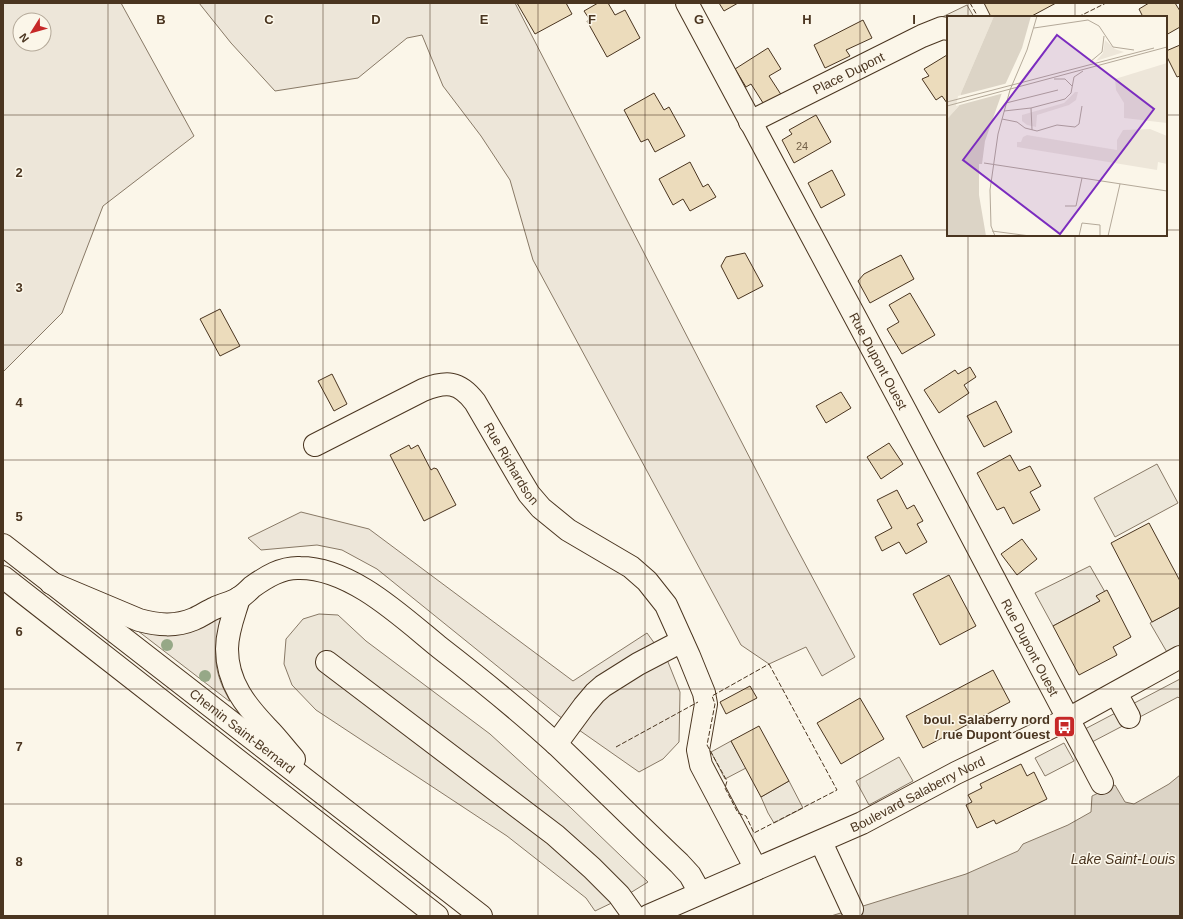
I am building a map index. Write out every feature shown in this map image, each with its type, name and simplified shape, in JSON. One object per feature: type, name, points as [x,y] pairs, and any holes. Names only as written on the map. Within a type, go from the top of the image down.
[{"type":"street","name":"Rue Dupont Ouest","points":[[686,3],[876,355],[1102,783]]},
{"type":"street","name":"Place Dupont","points":[[750,122],[922,36],[942,28],[947,30]]},
{"type":"street","name":"Rue Richardson","points":[[315,445],[423,390],[436,385],[456,385],[464,389],[475,402],[517,474],[541,508],[568,530],[631,568],[647,581],[666,605],[704,693],[706,704],[698,750],[701,765],[756,870]]},
{"type":"street","name":"Chemin Saint-Bernard","points":[[3,545],[481,916]]},
{"type":"street","points":[[51,583],[132,617],[151,623],[173,625],[194,619],[215,608],[240,598],[262,580],[272,574],[284,570],[298,567],[315,568],[346,579],[377,598],[431,640],[505,699],[556,744],[679,863],[690,875],[700,893]]},
{"type":"street","name":"Chemin Saint-Bernard","points":[[3,577],[437,916]]},
{"type":"street","points":[[3,595],[79,636]]},
{"type":"street","points":[[240,598],[230,624],[227,648],[230,673],[236,689],[250,710],[326,796]]},
{"type":"street","points":[[556,744],[591,697],[603,686],[638,664],[682,640]]},
{"type":"street","name":"Boulevard Salaberry Nord","points":[[648,916],[862,823],[990,756],[1068,719],[1180,657]]},
{"type":"street","points":[[328,662],[555,836],[592,868],[619,895],[634,916]]},
{"type":"street","points":[[1116,693],[1129,717]]},
{"type":"street","points":[[343,842],[359,821]]},
{"type":"street","points":[[821,842],[852,909]]},
{"type":"shaded area","points":[[3,3],[121,3],[194,136],[103,206],[62,313],[3,372]]},
{"type":"shaded area","points":[[199,3],[515,3],[787,530],[855,657],[822,676],[806,647],[769,664],[741,645],[533,260],[510,180],[481,136],[443,86],[422,35],[407,38],[358,78],[275,91],[231,43]]},
{"type":"shaded area","points":[[967,5],[973,16],[947,16],[947,34],[938,19]]},
{"type":"shaded area","points":[[1157,464],[1178,503],[1115,537],[1094,498]]},
{"type":"shaded area","points":[[301,512],[369,529],[573,681],[647,633],[668,662],[680,692],[679,742],[663,759],[639,772],[559,716],[377,569],[342,550],[317,545],[261,550],[248,538]]},
{"type":"shaded area","points":[[1090,566],[1105,592],[1097,596],[1100,601],[1053,626],[1035,593]]},
{"type":"shaded area","points":[[1180,607],[1180,647],[1168,654],[1150,623]]},
{"type":"shaded area","points":[[319,614],[338,615],[366,641],[490,734],[571,808],[648,882],[622,898],[595,911],[586,898],[507,836],[316,710],[292,685],[284,664],[286,639],[303,619]]},
{"type":"shaded area","points":[[220,617],[222,618],[216,651],[217,670],[224,690],[230,701],[138,631],[171,633],[190,631],[210,624]]},
{"type":"shaded area","points":[[1180,679],[1180,699],[1178,697],[1092,742],[1085,729]]},
{"type":"shaded area","points":[[731,741],[746,768],[725,779],[711,752]]},
{"type":"shaded area","points":[[1064,743],[1074,761],[1045,776],[1035,758]]},
{"type":"shaded area","points":[[899,757],[913,781],[869,805],[856,781]]},
{"type":"shaded area","points":[[789,781],[803,808],[774,823],[761,797]]},
{"type":"water","name":"Lake Saint-Louis","points":[[1180,775],[1180,916],[831,916],[966,874],[1018,851],[1023,844],[1068,825],[1091,812],[1092,796],[1115,785],[1125,802],[1134,804],[1169,784]]},
{"type":"building","points":[[517,3],[566,3],[572,14],[535,34]]},
{"type":"building","points":[[598,3],[608,3],[615,15],[625,10],[640,38],[607,57],[587,21],[590,20],[584,11]]},
{"type":"building","points":[[719,3],[738,3],[724,11]]},
{"type":"building","points":[[984,3],[1056,3],[1032,16],[990,16]]},
{"type":"building","points":[[1149,3],[1175,3],[1180,11],[1180,27],[1167,34],[1167,16],[1142,16],[1139,9]]},
{"type":"building","points":[[863,20],[872,38],[846,50],[850,56],[825,68],[814,45]]},
{"type":"building","points":[[1180,45],[1180,76],[1177,77],[1167,57],[1167,51]]},
{"type":"building","points":[[768,48],[781,69],[769,76],[782,96],[765,106],[751,84],[746,87],[735,69]]},
{"type":"building","points":[[947,55],[947,103],[942,96],[936,100],[922,79],[929,76],[924,69]]},
{"type":"building","points":[[654,93],[664,110],[669,107],[685,136],[655,152],[648,139],[641,142],[624,110]]},
{"type":"building","points":[[816,115],[831,142],[794,163],[782,140],[792,134],[789,130]]},
{"type":"building","points":[[690,162],[703,187],[708,184],[716,197],[690,211],[683,199],[673,205],[659,179]]},
{"type":"building","points":[[832,170],[845,195],[821,208],[808,183]]},
{"type":"building","points":[[745,253],[763,286],[738,299],[721,266],[726,257]]},
{"type":"building","points":[[901,255],[914,279],[870,303],[858,281],[864,274]]},
{"type":"building","points":[[910,293],[935,335],[902,354],[887,329],[899,322],[889,305]]},
{"type":"building","points":[[220,309],[240,346],[220,356],[200,319]]},
{"type":"building","points":[[970,367],[976,377],[964,385],[969,393],[939,413],[924,390],[955,370],[958,374]]},
{"type":"building","points":[[332,374],[347,404],[334,411],[318,381]]},
{"type":"building","points":[[841,392],[851,408],[826,423],[816,406]]},
{"type":"building","points":[[996,401],[1012,432],[984,447],[967,416]]},
{"type":"building","points":[[889,443],[903,464],[881,479],[867,457]]},
{"type":"building","points":[[409,445],[411,449],[418,445],[431,470],[434,468],[437,469],[456,505],[424,521],[390,455]]},
{"type":"building","points":[[1010,455],[1019,471],[1030,466],[1041,486],[1030,492],[1040,510],[1013,524],[1004,507],[997,510],[977,473]]},
{"type":"building","points":[[897,490],[907,509],[914,505],[923,521],[917,524],[927,542],[906,554],[899,542],[882,551],[875,537],[892,528],[877,500]]},
{"type":"building","points":[[1149,523],[1180,581],[1180,607],[1152,622],[1111,543]]},
{"type":"building","points":[[1022,539],[1037,559],[1017,575],[1001,554]]},
{"type":"building","points":[[949,575],[976,626],[940,645],[913,594]]},
{"type":"building","points":[[1107,590],[1131,637],[1113,647],[1117,655],[1079,675],[1053,626],[1100,601],[1096,596]]},
{"type":"building","points":[[993,670],[1010,702],[923,748],[906,716]]},
{"type":"building","points":[[750,686],[757,698],[726,714],[720,702]]},
{"type":"building","points":[[860,698],[884,739],[841,764],[817,723]]},
{"type":"building","points":[[759,726],[789,781],[761,797],[731,741]]},
{"type":"building","points":[[1021,764],[1027,776],[1034,772],[1047,799],[996,824],[994,820],[977,828],[966,805],[972,802],[968,795],[982,788],[980,784]]},
{"type":"fence","points":[[970,3],[977,16]]},
{"type":"fence","points":[[1080,16],[1106,3]]},
{"type":"fence","points":[[769,664],[837,790],[754,833],[746,816],[738,813],[725,788],[727,781],[707,745],[715,704],[712,696],[769,664]]},
{"type":"fence","points":[[616,747],[698,702]]},
{"type":"place","name":"boul. Salaberry nord / rue Dupont ouest","points":[[1065,726]]}]
